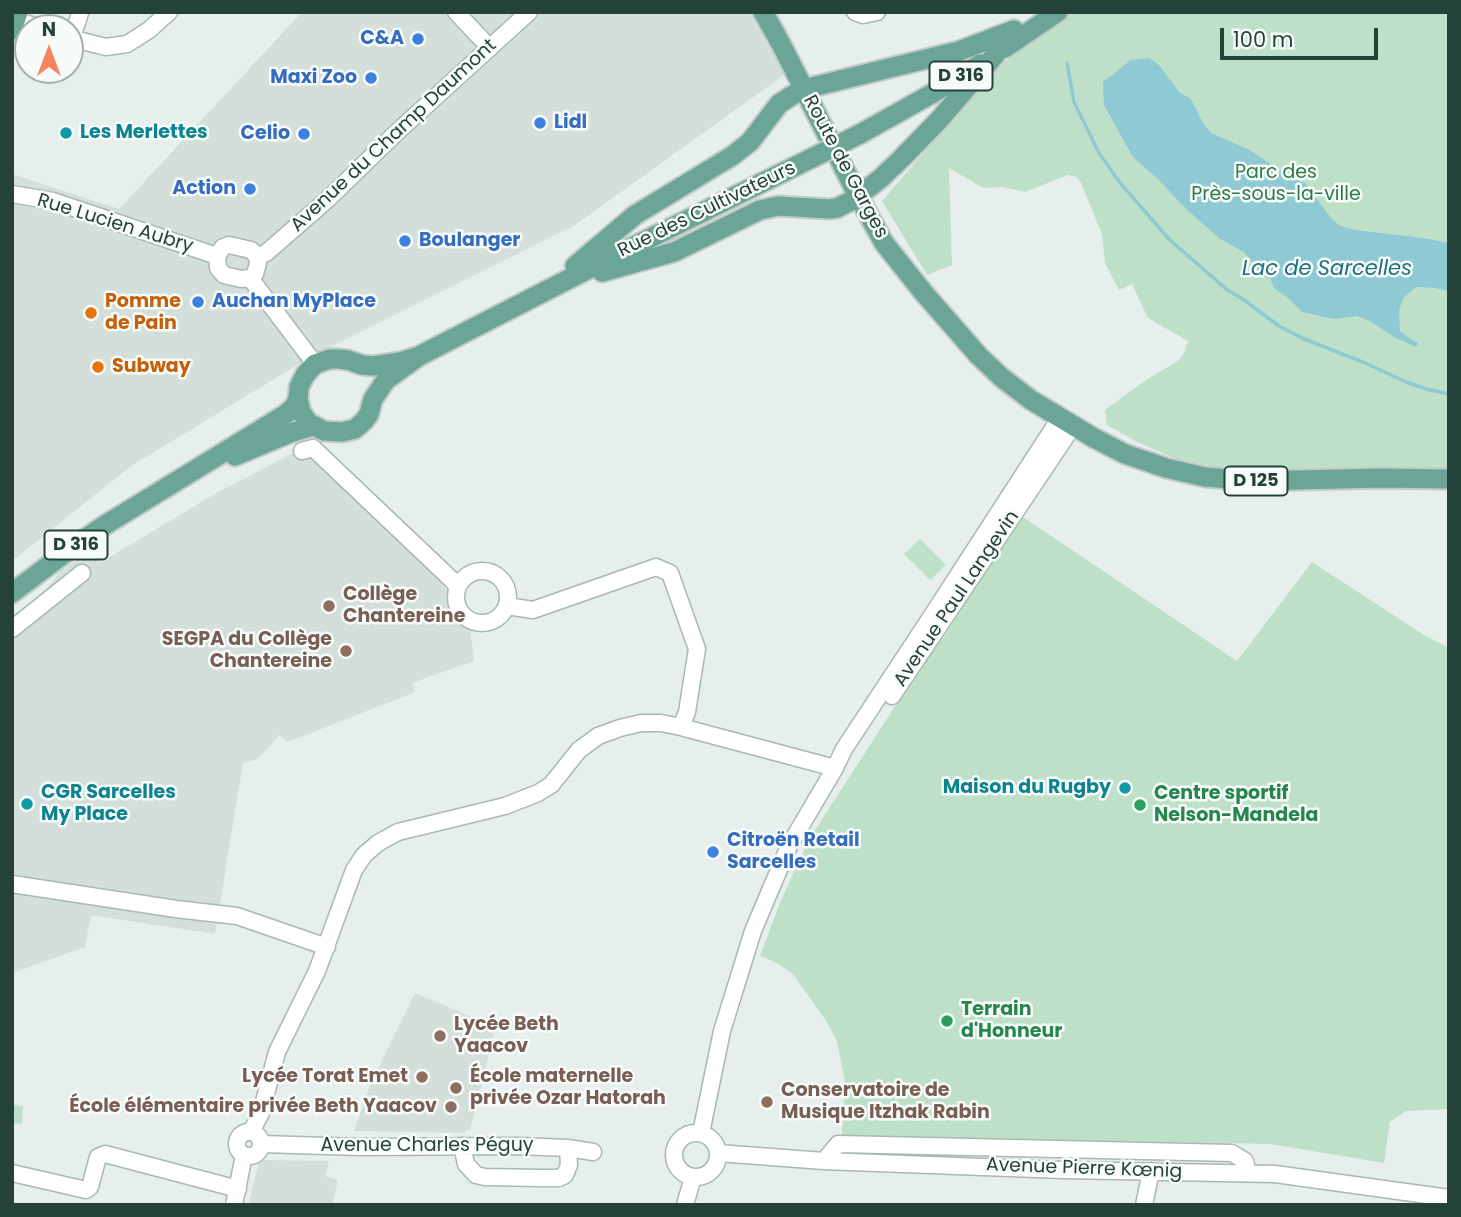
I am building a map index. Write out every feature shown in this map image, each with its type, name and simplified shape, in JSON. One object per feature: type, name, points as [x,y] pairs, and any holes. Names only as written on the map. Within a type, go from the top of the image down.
[{"type":"main road","name":"Route de Garges","points":[[763,12],[858,196],[899,264],[978,355],[1008,383],[1067,422]]},
{"type":"main road","name":"Rue des Cultivateurs","points":[[857,130],[1041,12]]},
{"type":"main road","name":"Rue des Cultivateurs","points":[[529,300],[935,92],[1058,12]]},
{"type":"main road","points":[[529,300],[586,257],[635,215],[732,156],[750,142],[779,104],[791,96],[804,89],[959,51],[1014,30]]},
{"type":"main road","points":[[529,300],[605,271],[674,252],[760,210],[778,206],[837,208],[858,196],[902,158],[996,54]]},
{"type":"main road","name":"D 316","points":[[373,399],[386,380],[419,356],[529,300]]},
{"type":"main road","name":"D 316","points":[[355,363],[367,366],[382,365],[419,356]]},
{"type":"main road","points":[[330,359],[355,363],[366,372],[374,391],[369,414],[355,429],[336,433],[313,425],[301,412],[298,399],[301,382],[309,369],[330,359]]},
{"type":"main road","name":"D 316","points":[[12,593],[105,525],[286,414],[298,399]]},
{"type":"main road","name":"D 125","points":[[1067,422],[1146,462],[1187,474],[1219,479],[1449,480]]},
{"type":"main road","name":"D 316","points":[[183,478],[313,425]]},
{"type":"street","points":[[84,43],[106,47],[127,44],[149,30],[169,12]]},
{"type":"street","points":[[456,12],[489,48]]},
{"type":"street","name":"Avenue du Champ Daumont","points":[[257,256],[266,253],[328,199],[529,12]]},
{"type":"street","points":[[855,12],[863,15],[877,12]]},
{"type":"street","name":"Rue Lucien Aubry","points":[[12,194],[53,201],[217,256]]},
{"type":"street","name":"Rue Lucien Aubry","points":[[250,278],[223,275],[216,262],[217,256],[223,247],[229,245],[251,250],[257,256]]},
{"type":"street","points":[[257,256],[255,274],[250,278],[315,364]]},
{"type":"street","name":"Avenue Paul Langevin","points":[[701,1133],[722,1031],[753,931],[789,846],[835,768],[852,755],[1067,422]]},
{"type":"street","points":[[302,451],[313,448],[458,587]]},
{"type":"street","points":[[507,606],[533,610],[656,567],[670,573],[697,649],[687,712],[681,727]]},
{"type":"street","points":[[485,571],[493,573],[505,584],[509,598],[504,613],[498,619],[482,624],[466,618],[457,604],[458,587],[469,575],[485,571]]},
{"type":"street","points":[[12,629],[82,573]]},
{"type":"street","points":[[12,1173],[86,1190],[90,1187],[98,1157],[105,1154],[236,1197],[244,1155],[237,1147],[238,1139],[243,1133],[256,1138],[277,1052],[317,971],[354,870],[364,855],[387,837],[505,806],[538,793],[551,785],[579,750],[598,736],[640,723],[681,727],[835,768]]},
{"type":"street","points":[[12,884],[237,916],[327,947]]},
{"type":"street","points":[[694,1133],[701,1133],[713,1140],[718,1153],[711,1171],[706,1175],[693,1177],[681,1171],[669,1153],[681,1140],[694,1133]]},
{"type":"street","name":"Avenue Charles Péguy","points":[[256,1138],[360,1147],[518,1146],[593,1152]]},
{"type":"street","points":[[824,1161],[838,1144],[1179,1151],[1232,1153],[1245,1161],[1248,1173]]},
{"type":"street","points":[[462,1146],[466,1164],[476,1175],[485,1177],[559,1178],[565,1175],[569,1165],[568,1148]]},
{"type":"street","name":"Avenue Pierre Kœnig","points":[[718,1153],[824,1161],[1275,1174],[1449,1198]]},
{"type":"street","points":[[1144,1205],[1151,1171]]},
{"type":"street","points":[[685,1205],[693,1177]]},
{"type":"shaded area","points":[[302,12],[751,12],[784,75],[575,225],[312,356],[131,466],[12,561],[12,174],[119,209]]},
{"type":"shaded area","points":[[305,447],[429,564],[470,627],[474,661],[412,683],[415,692],[288,742],[279,735],[258,759],[243,763],[215,934],[91,915],[85,947],[12,973],[12,619],[48,587],[60,572],[89,551],[100,563],[218,492]]},
{"type":"shaded area","points":[[415,993],[472,1017],[495,1030],[470,1130],[465,1133],[354,1131],[370,1085]]},
{"type":"shaded area","points":[[264,1160],[329,1161],[325,1176],[338,1180],[332,1205],[248,1205],[259,1163]]},
{"type":"green space","name":"Parc des Près-sous-la-ville","points":[[1071,12],[1449,12],[1449,469],[1223,469],[1177,459],[1139,443],[1107,425],[1105,410],[1178,361],[1188,341],[1148,318],[1132,284],[1119,290],[1105,263],[1102,234],[1076,177],[1068,175],[1025,192],[1003,187],[983,188],[949,168],[952,265],[927,275],[882,201],[986,80],[1006,61]]},
{"type":"green space","name":"Centre sportif Nelson-Mandela","points":[[1020,515],[1237,661],[1312,562],[1424,635],[1449,648],[1449,1109],[1406,1111],[1390,1122],[1384,1163],[1270,1144],[842,1136],[845,1082],[837,1041],[825,1019],[792,973],[760,956],[779,905],[808,841],[932,649],[944,637]]},
{"type":"green space","points":[[920,539],[946,565],[930,580],[904,554]]},
{"type":"green space","points":[[12,1105],[23,1106],[22,1124],[12,1123]]},
{"type":"water","name":"Lac de Sarcelles","points":[[1149,58],[1159,65],[1179,92],[1191,99],[1211,133],[1248,149],[1292,178],[1305,183],[1340,226],[1449,243],[1449,291],[1416,287],[1403,298],[1399,311],[1400,331],[1417,342],[1416,347],[1357,316],[1334,319],[1302,312],[1274,288],[1270,278],[1264,277],[1245,253],[1219,238],[1133,157],[1104,105],[1103,82],[1131,60]]},
{"type":"waterway","points":[[1067,63],[1074,102],[1099,153],[1121,184],[1169,239],[1226,289],[1279,326],[1302,338],[1406,382],[1449,394]]},
{"type":"place","name":"C&A","points":[[418,39]]},
{"type":"place","name":"Maxi Zoo","points":[[371,78]]},
{"type":"place","name":"Lidl","points":[[540,123]]},
{"type":"place","name":"Les Merlettes","points":[[66,133]]},
{"type":"place","name":"Celio","points":[[304,134]]},
{"type":"place","name":"Action","points":[[250,189]]},
{"type":"place","name":"Boulanger","points":[[405,241]]},
{"type":"place","name":"Auchan MyPlace","points":[[198,302]]},
{"type":"place","name":"Pomme de Pain","points":[[91,313]]},
{"type":"place","name":"Subway","points":[[98,367]]},
{"type":"place","name":"Collège Chantereine","points":[[329,606]]},
{"type":"place","name":"SEGPA du Collège Chantereine","points":[[346,651]]},
{"type":"place","name":"Maison du Rugby","points":[[1125,788]]},
{"type":"place","name":"CGR Sarcelles My Place","points":[[27,804]]},
{"type":"place","name":"Centre sportif Nelson-Mandela","points":[[1140,805]]},
{"type":"place","name":"Citroën Retail Sarcelles","points":[[713,852]]},
{"type":"place","name":"Terrain d'Honneur","points":[[947,1021]]},
{"type":"place","name":"Lycée Beth Yaacov","points":[[440,1036]]},
{"type":"place","name":"Lycée Torat Emet","points":[[422,1077]]},
{"type":"place","name":"École maternelle privée Ozar Hatorah","points":[[456,1088]]},
{"type":"place","name":"Conservatoire de Musique Itzhak Rabin","points":[[767,1102]]},
{"type":"place","name":"École élémentaire privée Beth Yaacov","points":[[451,1107]]}]
